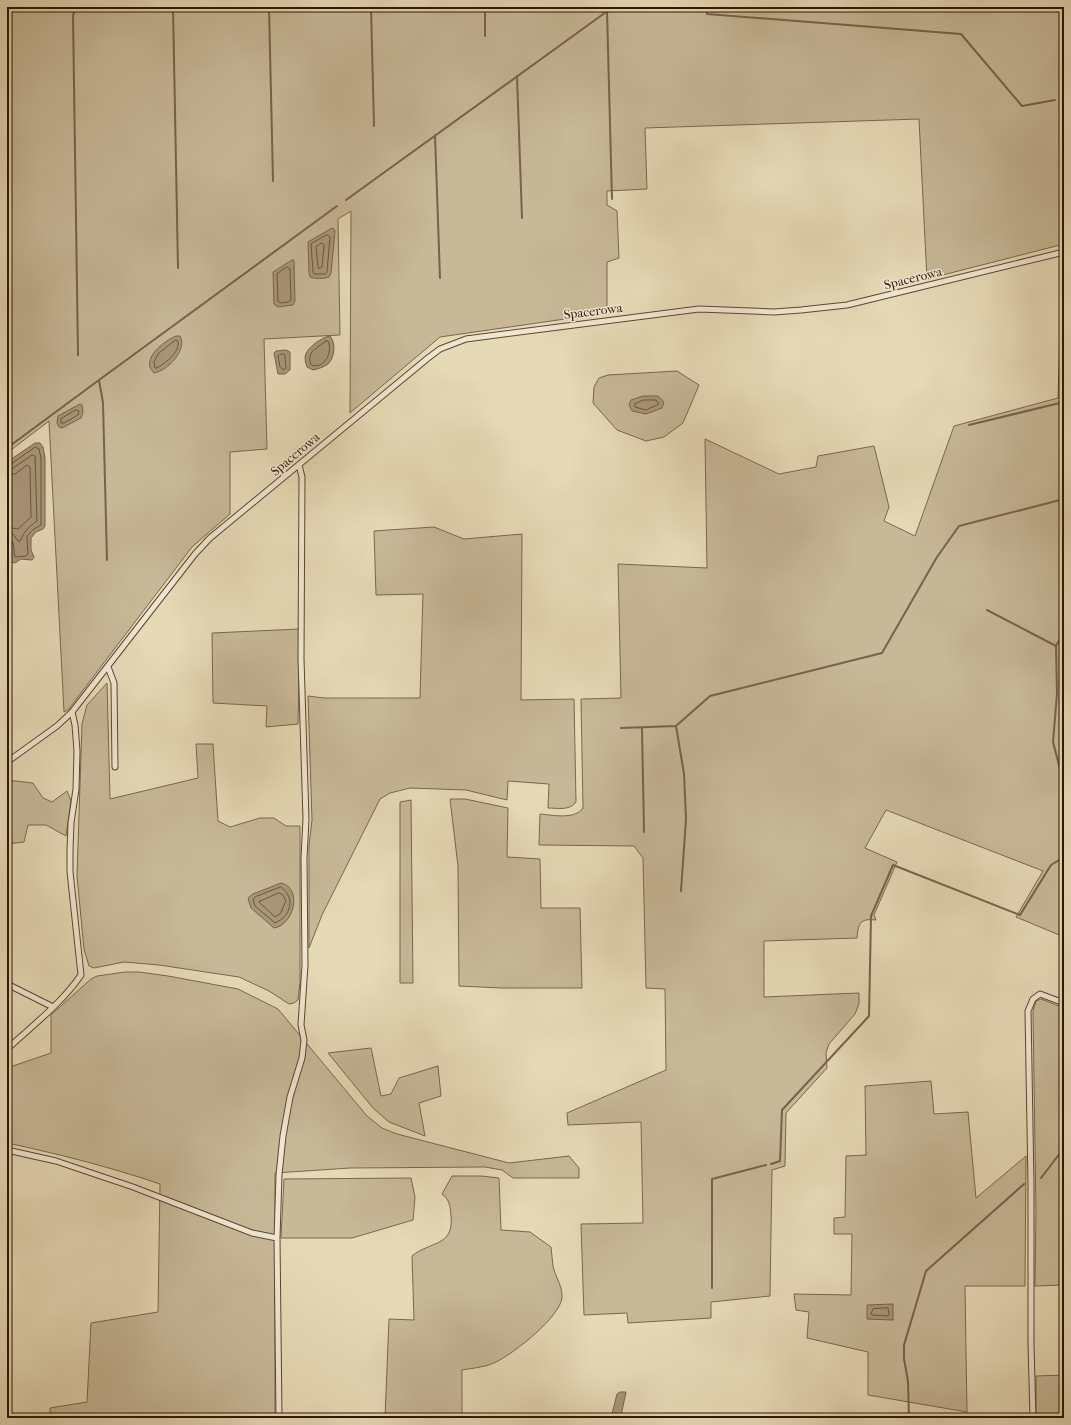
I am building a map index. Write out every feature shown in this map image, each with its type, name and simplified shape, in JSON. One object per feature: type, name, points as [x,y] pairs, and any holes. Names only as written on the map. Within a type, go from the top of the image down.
[{"type":"street","name":"Spacerowa","points":[[7,762],[57,726],[72,712],[195,554],[210,538],[428,358],[451,343],[466,339],[699,309],[774,312],[847,305],[1064,252]]},
{"type":"street","points":[[279,1418],[277,1238],[279,1175],[283,1136],[290,1097],[302,1058],[304,1040],[302,1025],[305,965],[304,858],[306,819],[301,659],[302,477],[299,465]]},
{"type":"street","points":[[108,667],[114,683],[115,767]]},
{"type":"street","points":[[7,1049],[53,1006],[81,975],[70,872],[71,823],[76,789],[77,751],[75,725],[72,712]]},
{"type":"street","points":[[7,984],[53,1006]]},
{"type":"street","points":[[1033,1418],[1028,1011],[1033,999],[1040,994],[1064,1004]]},
{"type":"street","points":[[7,1150],[56,1161],[133,1187],[252,1233],[277,1238]]},
{"type":"shaded area","points":[[7,7],[1064,7],[1064,244],[927,279],[919,119],[645,128],[647,189],[607,191],[607,205],[617,211],[619,258],[607,262],[607,313],[440,337],[350,413],[351,211],[338,219],[340,335],[264,339],[267,449],[230,452],[230,514],[192,547],[68,710],[64,712],[49,421],[7,453]]},
{"type":"shaded area","points":[[1064,259],[1064,937],[1016,917],[1043,871],[886,810],[865,848],[897,862],[874,915],[876,920],[863,921],[859,926],[857,938],[764,941],[764,997],[859,993],[859,1004],[855,1014],[829,1044],[826,1053],[827,1068],[786,1113],[785,1166],[772,1170],[770,1296],[711,1302],[711,1318],[628,1323],[627,1313],[584,1315],[581,1224],[643,1223],[641,1122],[568,1125],[567,1113],[666,1070],[665,989],[646,988],[643,858],[634,846],[539,845],[540,814],[563,816],[575,814],[583,808],[581,699],[621,698],[618,564],[707,568],[705,439],[779,474],[816,467],[818,456],[874,446],[889,507],[884,521],[915,536],[954,426],[1058,398],[1062,260]]},
{"type":"shaded area","points":[[677,371],[699,385],[683,423],[664,437],[646,441],[617,430],[593,403],[594,387],[599,378],[608,375]]},
{"type":"shaded area","points":[[434,527],[464,539],[522,534],[521,700],[574,699],[576,802],[567,808],[548,808],[549,784],[508,781],[507,800],[466,790],[410,788],[390,793],[380,799],[322,915],[309,948],[309,845],[312,820],[308,696],[324,698],[420,698],[423,594],[376,595],[374,531]]},
{"type":"shaded area","points":[[300,629],[298,724],[266,727],[267,706],[213,703],[212,633]]},
{"type":"shaded area","points":[[107,683],[110,799],[198,778],[196,744],[213,744],[218,821],[230,827],[260,818],[274,818],[286,826],[300,826],[300,982],[298,1000],[294,1003],[289,1004],[269,991],[239,977],[159,965],[124,962],[94,968],[89,966],[84,949],[77,876],[82,724],[87,705]]},
{"type":"shaded area","points":[[7,780],[33,783],[43,798],[52,802],[67,791],[71,801],[66,836],[46,825],[28,825],[24,842],[7,844]]},
{"type":"shaded area","points":[[450,799],[465,799],[508,808],[507,857],[540,859],[541,908],[580,908],[582,988],[502,988],[459,986],[458,866]]},
{"type":"shaded area","points":[[411,800],[413,983],[400,983],[400,802]]},
{"type":"shaded area","points":[[125,972],[139,972],[168,976],[238,989],[278,1009],[367,1116],[382,1128],[397,1134],[509,1163],[569,1156],[579,1168],[579,1178],[513,1178],[502,1170],[485,1167],[350,1168],[275,1173],[275,1418],[50,1418],[50,1408],[87,1402],[91,1323],[158,1312],[160,1184],[84,1161],[7,1143],[7,1068],[51,1053],[51,1015],[91,979],[97,976]]},
{"type":"shaded area","points":[[1041,999],[1064,1008],[1064,1285],[1035,1286],[1036,1211],[1033,1011],[1036,1001]]},
{"type":"shaded area","points":[[371,1048],[381,1096],[391,1094],[399,1078],[438,1066],[441,1096],[419,1103],[425,1136],[389,1122],[373,1108],[328,1053]]},
{"type":"shaded area","points":[[931,1081],[934,1114],[968,1112],[976,1198],[1026,1156],[1025,1286],[965,1286],[967,1412],[868,1395],[868,1352],[807,1338],[809,1312],[796,1310],[794,1294],[851,1295],[852,1234],[834,1234],[834,1218],[845,1217],[846,1156],[866,1155],[865,1086]]},
{"type":"shaded area","points":[[452,1176],[481,1176],[499,1178],[501,1230],[530,1232],[551,1247],[553,1266],[561,1290],[562,1298],[559,1306],[545,1324],[506,1357],[490,1365],[462,1370],[462,1418],[385,1418],[389,1319],[414,1320],[412,1256],[419,1251],[439,1242],[449,1233],[451,1226],[450,1206],[447,1199],[442,1194]]},
{"type":"shaded area","points":[[411,1178],[415,1197],[413,1220],[352,1238],[281,1238],[284,1179]]},
{"type":"shaded area","points":[[1064,1375],[1064,1418],[1036,1418],[1036,1376]]},
{"type":"water","points":[[332,228],[335,231],[331,273],[329,277],[325,278],[310,277],[308,242]]},
{"type":"water","points":[[294,260],[295,301],[293,305],[278,307],[274,304],[273,272]]},
{"type":"water","points":[[176,336],[180,336],[182,342],[179,353],[165,368],[154,373],[150,367],[151,358],[162,344]]},
{"type":"water","points":[[330,336],[333,342],[334,350],[332,358],[328,364],[315,370],[307,367],[305,357],[308,350],[319,341]]},
{"type":"water","points":[[286,350],[290,352],[290,370],[285,374],[278,374],[274,353],[276,351]]},
{"type":"water","points":[[643,396],[658,396],[664,402],[662,408],[646,414],[632,411],[629,405],[631,400]]},
{"type":"water","points":[[80,404],[82,405],[83,412],[81,418],[62,428],[59,427],[57,423],[58,416]]},
{"type":"water","points":[[35,443],[40,443],[43,447],[45,458],[45,526],[43,529],[36,532],[31,538],[31,550],[34,557],[32,560],[21,559],[15,563],[11,562],[8,530],[7,462]]},
{"type":"water","points":[[281,883],[288,886],[292,892],[294,899],[293,906],[291,914],[287,920],[274,928],[251,908],[248,898],[253,894]]},
{"type":"water","points":[[893,1304],[893,1320],[867,1319],[867,1305]]},
{"type":"water","points":[[620,1392],[626,1392],[621,1416],[615,1416],[612,1414],[617,1394]]},
{"type":"waterway","points":[[75,7],[73,16],[78,355]]},
{"type":"waterway","points":[[82,7],[102,10],[114,7]]},
{"type":"waterway","points":[[173,7],[178,268]]},
{"type":"waterway","points":[[269,7],[273,181]]},
{"type":"waterway","points":[[371,7],[374,126]]},
{"type":"waterway","points":[[485,7],[485,36]]},
{"type":"waterway","points":[[346,200],[613,7]]},
{"type":"waterway","points":[[707,7],[707,14],[961,34],[1022,106],[1055,100]]},
{"type":"waterway","points":[[607,11],[612,199]]},
{"type":"waterway","points":[[517,76],[522,218]]},
{"type":"waterway","points":[[435,135],[440,278]]},
{"type":"waterway","points":[[7,448],[337,206]]},
{"type":"waterway","points":[[99,380],[103,403],[107,560]]},
{"type":"waterway","points":[[969,425],[1064,402]]},
{"type":"waterway","points":[[621,728],[676,726],[710,696],[882,653],[937,557],[959,526],[1064,499]]},
{"type":"waterway","points":[[987,610],[1056,646]]},
{"type":"waterway","points":[[1064,631],[1056,646],[1057,694],[1053,742],[1060,769],[1064,773]]},
{"type":"waterway","points":[[676,726],[684,774],[686,819],[681,891]]},
{"type":"waterway","points":[[642,728],[644,832]]},
{"type":"waterway","points":[[771,1164],[780,1161],[782,1110],[869,1016],[871,916],[893,865],[1020,915],[1051,865],[1064,857]]},
{"type":"waterway","points":[[1041,1178],[1064,1148]]},
{"type":"waterway","points":[[712,1288],[712,1179],[766,1165]]},
{"type":"waterway","points":[[909,1418],[908,1381],[904,1359],[904,1345],[926,1271],[1024,1184]]}]
